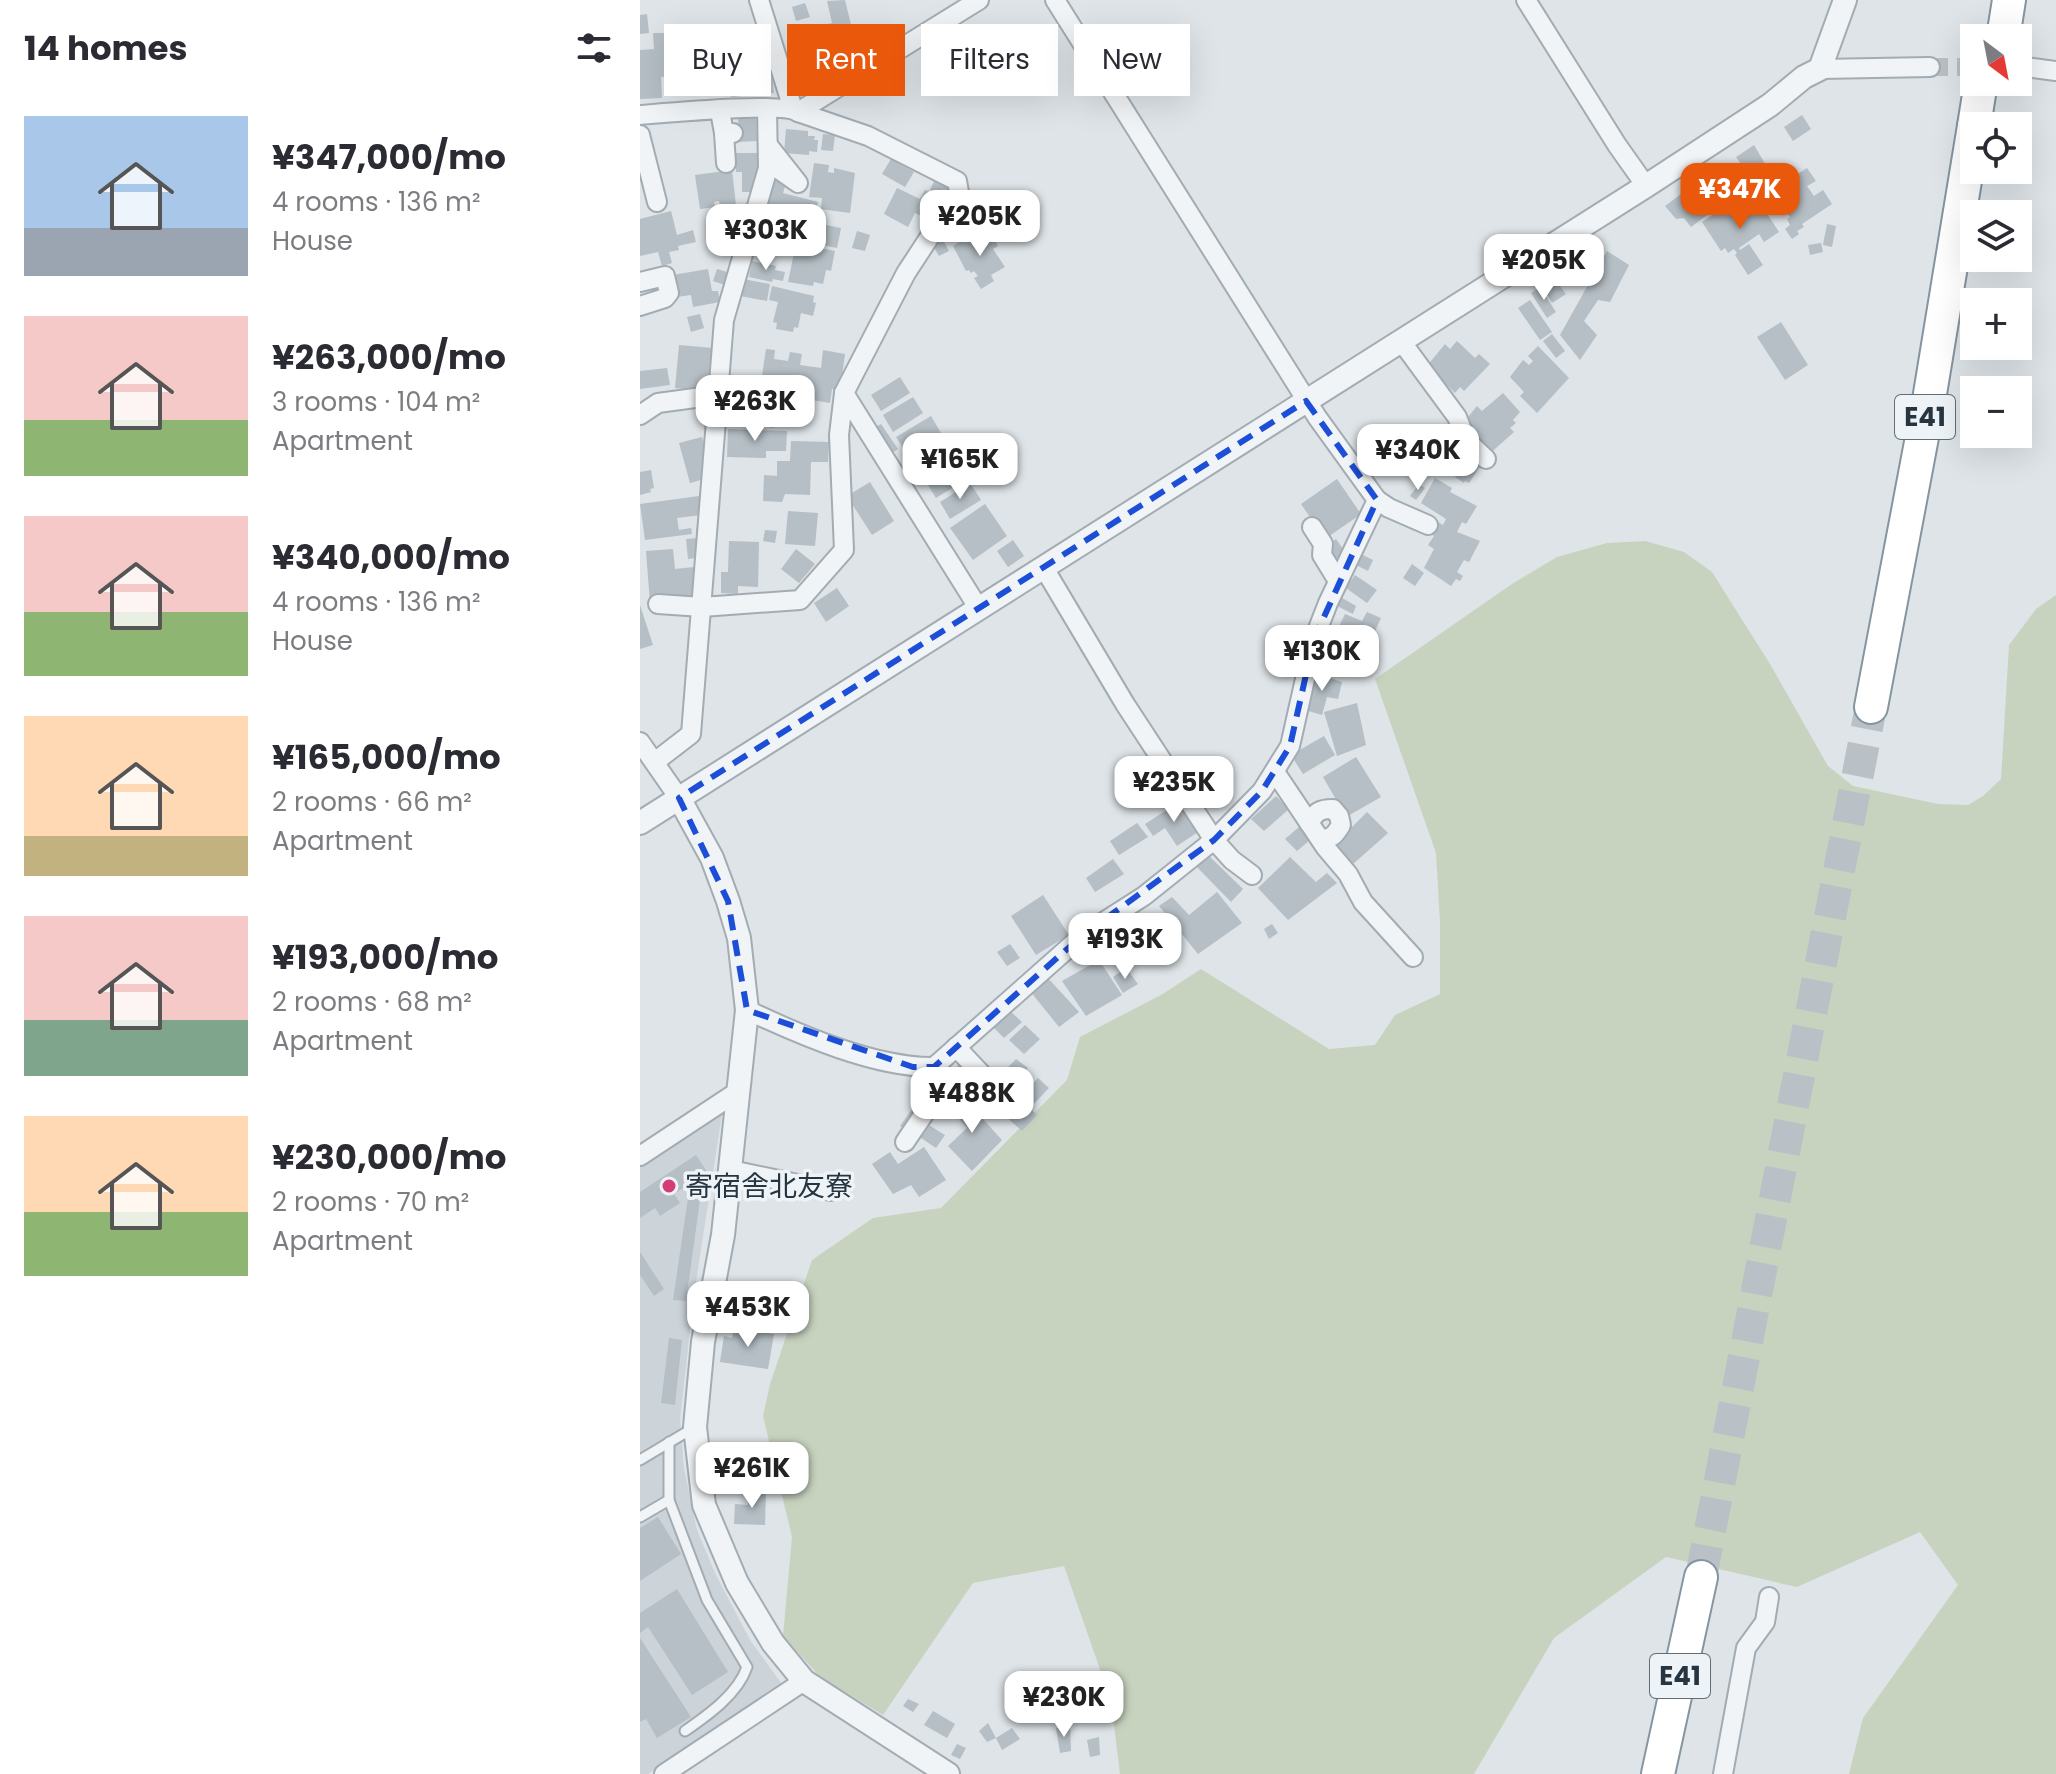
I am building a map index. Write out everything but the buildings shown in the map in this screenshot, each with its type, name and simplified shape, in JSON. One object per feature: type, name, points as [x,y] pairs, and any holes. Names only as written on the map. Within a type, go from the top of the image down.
[{"type":"highway","points":[[1990,24],[1993,0]]},
{"type":"highway","points":[[2005,24],[2009,0]]},
{"type":"highway","name":"E41","points":[[1960,211],[1879,712],[1935,462],[1965,272]]},
{"type":"highway","name":"E41","points":[[1658,1774],[1708,1578],[1674,1774]]},
{"type":"street","points":[[759,0],[796,111]]},
{"type":"street","points":[[796,111],[979,0]]},
{"type":"street","points":[[1055,0],[1306,401],[1377,500],[1428,525]]},
{"type":"street","points":[[1526,0],[1646,186]]},
{"type":"street","points":[[1820,69],[1845,0]]},
{"type":"street","points":[[640,823],[1646,186],[1770,105],[1804,77],[1820,69],[1930,67]]},
{"type":"street","points":[[2032,68],[2056,71]]},
{"type":"street","points":[[656,761],[691,734],[724,320],[768,153],[767,108]]},
{"type":"street","points":[[640,115],[767,108],[796,111],[868,136],[957,181],[959,192],[906,273],[844,393],[839,435],[844,550],[800,600],[702,607],[658,604]]},
{"type":"street","points":[[720,111],[728,133],[726,163]]},
{"type":"street","points":[[640,135],[657,202]]},
{"type":"street","points":[[640,282],[665,276],[669,293],[665,298],[640,306]]},
{"type":"street","points":[[1401,341],[1457,417],[1466,440],[1486,459]]},
{"type":"street","points":[[844,393],[979,609]]},
{"type":"street","points":[[640,415],[658,403],[717,395]]},
{"type":"street","points":[[747,1010],[774,1023],[892,1064],[913,1067],[936,1065],[1083,935],[1144,896],[1214,840],[1262,791],[1290,746],[1314,639],[1377,500]]},
{"type":"street","points":[[1312,527],[1323,544],[1322,555],[1338,581]]},
{"type":"street","points":[[1044,568],[1125,704],[1214,840],[1232,860],[1252,875]]},
{"type":"street","points":[[640,742],[679,798],[712,858],[739,938],[747,1010],[723,1235],[703,1342],[695,1427],[704,1505],[737,1583],[773,1643],[804,1681],[948,1774]]},
{"type":"street","points":[[1275,772],[1348,874],[1363,902],[1413,957]]},
{"type":"street","points":[[1309,823],[1316,812],[1324,809],[1333,809],[1339,816],[1341,825],[1336,835],[1320,839]]},
{"type":"street","points":[[956,1047],[989,1082]]},
{"type":"street","points":[[905,1142],[945,1083],[936,1065]]},
{"type":"street","points":[[640,1156],[740,1090]]},
{"type":"street","points":[[731,1170],[831,1191]]},
{"type":"street","points":[[1723,1774],[1746,1648],[1765,1622],[1769,1597]]},
{"type":"street","points":[[664,1774],[804,1681]]},
{"type":"lane","points":[[640,1460],[695,1427]]},
{"type":"lane","points":[[669,1442],[669,1500],[707,1600],[747,1667],[742,1681],[685,1731]]},
{"type":"lane","points":[[640,1517],[669,1500]]},
{"type":"highlighted area","points":[[1306,401],[1377,500],[1314,639],[1290,746],[1262,791],[1214,840],[1083,935],[934,1067],[913,1067],[747,1010],[728,901],[679,798]]},
{"type":"shaded area","points":[[722,1114],[693,1301],[680,1419],[684,1469],[697,1530],[715,1573],[750,1640],[782,1684],[648,1774],[640,1774],[640,1167]]},
{"type":"green space","points":[[1645,541],[1684,552],[1712,572],[1770,664],[1828,766],[1853,786],[1938,804],[1968,805],[2001,779],[2009,645],[2036,609],[2056,595],[2056,1774],[1849,1774],[1863,1718],[1958,1585],[1920,1532],[1797,1587],[1666,1557],[1554,1638],[1474,1774],[1120,1774],[1111,1701],[1064,1566],[973,1583],[883,1715],[820,1677],[783,1636],[792,1537],[763,1416],[770,1384],[812,1260],[873,1218],[941,1208],[1067,1080],[1080,1037],[1161,995],[1201,969],[1329,1049],[1375,1045],[1395,1015],[1440,994],[1436,853],[1375,679],[1512,584],[1557,557],[1607,543]]},
{"type":"tunnel","points":[[1930,67],[1960,67]]},
{"type":"tunnel","points":[[1701,1577],[1871,707]]},
{"type":"place","name":"寄宿舎北友寮","points":[[669,1186]]}]
